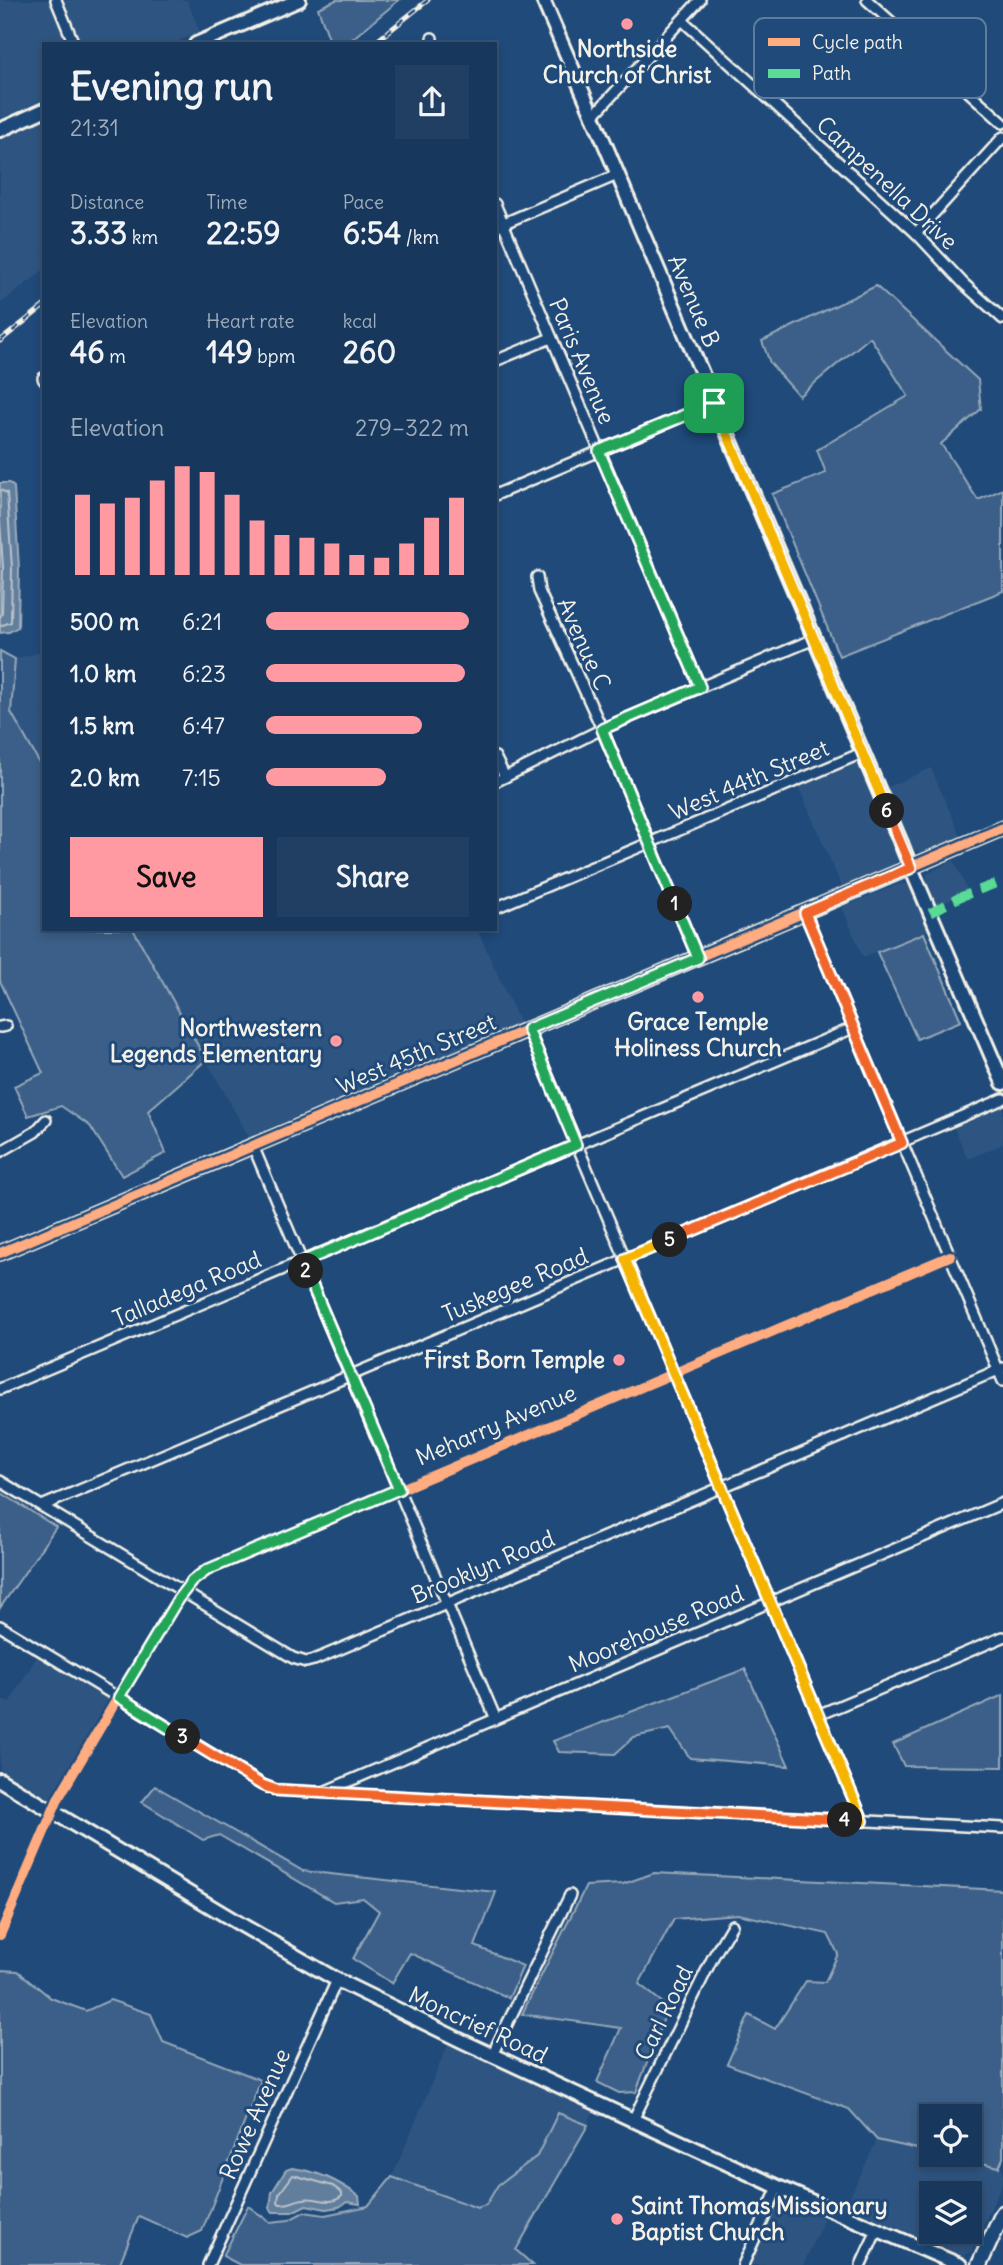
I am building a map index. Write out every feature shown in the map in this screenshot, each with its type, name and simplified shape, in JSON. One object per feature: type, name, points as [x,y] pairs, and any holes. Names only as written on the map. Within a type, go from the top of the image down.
[{"type":"main road","points":[[201,42],[299,0]]},
{"type":"main road","name":"Avenue B","points":[[543,0],[1003,1083]]},
{"type":"main road","points":[[0,130],[42,111]]},
{"type":"main road","name":"West 45th Street","points":[[0,1253],[1003,828]]},
{"type":"main road","name":"Moncrief Road","points":[[0,1780],[337,1980],[778,2187],[960,2265]]},
{"type":"main road","points":[[979,2265],[1003,2213]]},
{"type":"street","points":[[56,0],[73,42]]},
{"type":"street","points":[[593,116],[700,0]]},
{"type":"street","points":[[867,0],[887,18]]},
{"type":"street","name":"Campenella Drive","points":[[682,20],[754,86]]},
{"type":"street","name":"Campenella Drive","points":[[768,98],[916,233],[964,285],[1003,319]]},
{"type":"street","points":[[975,98],[1003,123]]},
{"type":"street","points":[[916,233],[1003,137]]},
{"type":"street","points":[[499,225],[617,175]]},
{"type":"street","name":"Paris Avenue","points":[[499,225],[551,338],[700,687]]},
{"type":"street","points":[[497,360],[551,338]]},
{"type":"street","points":[[497,494],[714,403]]},
{"type":"street","name":"Avenue C","points":[[537,577],[539,592],[602,729],[698,958]]},
{"type":"street","points":[[500,779],[602,729],[814,639]]},
{"type":"street","name":"West 44th Street","points":[[497,907],[862,752]]},
{"type":"street","points":[[805,913],[950,1256],[1001,1369],[1003,1381]]},
{"type":"street","name":"Talladega Road","points":[[0,1389],[853,1028]]},
{"type":"street","points":[[528,1029],[863,1821]]},
{"type":"street","name":"Tuskegee Road","points":[[42,1506],[1003,1099]]},
{"type":"street","points":[[0,1153],[35,1132],[46,1120]]},
{"type":"street","points":[[253,1146],[495,1717]]},
{"type":"street","name":"Meharry Avenue","points":[[0,1936],[4,1918],[59,1797],[183,1592],[207,1570],[950,1256]]},
{"type":"street","name":"Brooklyn Road","points":[[0,1481],[293,1658],[306,1661],[1001,1369]]},
{"type":"street","name":"Moorehouse Road","points":[[324,1792],[1003,1503]]},
{"type":"street","points":[[0,1626],[262,1785],[276,1790],[1003,1828]]},
{"type":"street","points":[[818,1715],[1003,1637]]},
{"type":"street","points":[[492,2055],[570,1895]]},
{"type":"street","name":"Carl Road","points":[[633,2120],[713,1956],[732,1925]]},
{"type":"street","name":"Rowe Avenue","points":[[208,2265],[337,1980]]},
{"type":"street","points":[[743,2265],[778,2187]]},
{"type":"street","points":[[861,2265],[877,2230]]},
{"type":"shaded area","points":[[0,0],[187,0],[200,32],[177,42],[42,42],[42,100],[0,119]]},
{"type":"shaded area","points":[[336,0],[399,0],[348,42],[330,42],[318,8]]},
{"type":"shaded area","points":[[42,120],[42,272],[0,304],[0,139]]},
{"type":"shaded area","points":[[876,286],[978,380],[981,409],[941,444],[978,500],[1003,489],[1003,591],[839,656],[772,494],[826,473],[817,450],[908,396],[870,337],[799,396],[770,363],[762,341]]},
{"type":"shaded area","points":[[0,651],[15,659],[11,712],[42,767],[42,931],[134,931],[206,1060],[148,1111],[166,1153],[122,1176],[90,1126],[61,1106],[28,1116],[14,1086],[43,1073],[0,981]]},
{"type":"shaded area","points":[[42,652],[42,767],[11,712],[15,659]]},
{"type":"shaded area","points":[[859,760],[898,855],[897,861],[888,868],[842,887],[798,786]]},
{"type":"shaded area","points":[[931,768],[961,837],[918,852],[910,846],[886,788]]},
{"type":"shaded area","points":[[954,860],[968,892],[936,906],[927,884],[927,874]]},
{"type":"shaded area","points":[[902,883],[913,890],[930,930],[863,957],[842,907]]},
{"type":"shaded area","name":"Northwestern Legends Elementary","points":[[134,931],[478,931],[520,1023],[249,1137]]},
{"type":"shaded area","points":[[924,933],[961,1021],[917,1039],[877,952]]},
{"type":"shaded area","points":[[1003,1104],[1003,1144],[968,1159],[953,1126]]},
{"type":"shaded area","points":[[0,1492],[56,1527],[0,1608]]},
{"type":"shaded area","points":[[38,1655],[112,1699],[53,1800],[0,1769],[0,1698],[9,1703]]},
{"type":"shaded area","points":[[745,1669],[789,1766],[690,1758],[670,1729],[634,1737],[615,1754],[559,1752],[553,1741]]},
{"type":"shaded area","points":[[1003,1695],[1003,1767],[904,1766],[893,1744]]},
{"type":"shaded area","points":[[155,1786],[303,1871],[496,1892],[475,1946],[523,1966],[509,1998],[410,1953],[392,1983],[353,1959],[379,1911],[363,1898],[334,1902],[219,1835],[203,1840],[142,1802]]},
{"type":"shaded area","points":[[654,1873],[1003,1890],[1003,2158],[999,2167],[982,2163],[982,2104],[919,2104],[919,2149],[877,2140],[849,2109],[727,2064],[749,2015],[775,2029],[806,1981],[825,1982],[838,1954],[828,1934],[738,1914],[674,1919],[639,1984],[668,2007],[636,2092],[619,2093],[597,2082],[621,2028],[522,2014],[586,1886],[623,1884]]},
{"type":"shaded area","points":[[0,1970],[18,1971],[51,1998],[86,2011],[110,2000],[151,2014],[163,2042],[261,2080],[202,2231],[187,2238],[139,2216],[119,2265],[0,2265]]},
{"type":"shaded area","points":[[448,2044],[593,2111],[588,2125],[558,2114],[537,2156],[498,2185],[486,2205],[477,2208],[392,2177]]},
{"type":"shaded area","points":[[558,2113],[588,2125],[516,2250],[533,2265],[240,2265],[223,2256],[248,2206],[270,2222],[289,2220],[304,2212],[325,2215],[368,2206],[392,2177],[477,2208],[486,2205],[498,2185],[537,2156]]},
{"type":"shaded area","points":[[877,2140],[919,2149],[919,2167],[982,2167],[982,2164],[1003,2169],[1003,2181],[982,2228],[982,2181],[919,2181],[919,2237],[846,2205]]},
{"type":"shaded area","points":[[770,2193],[824,2219],[803,2265],[751,2265],[740,2260]]},
{"type":"shaded area","points":[[936,2244],[975,2244],[972,2251],[959,2254]]},
{"type":"water","points":[[0,483],[9,483],[14,487],[19,568],[18,627],[0,633]]},
{"type":"water","points":[[292,2168],[335,2181],[359,2196],[360,2204],[347,2202],[339,2207],[326,2209],[306,2205],[292,2212],[273,2212],[270,2208],[272,2192],[286,2170]]},
{"type":"railway","points":[[376,42],[428,0]]},
{"type":"railway","points":[[0,341],[42,308]]},
{"type":"marked path","points":[[930,913],[960,897],[1003,881]]},
{"type":"cycle path","points":[[0,1253],[1003,828]]},
{"type":"cycle path","points":[[0,1935],[59,1797],[170,1610],[199,1575],[950,1256]]},
{"type":"place","name":"Northside Church of Christ","points":[[627,24]]},
{"type":"place","name":"Grace Temple Holiness Church","points":[[698,997]]},
{"type":"place","name":"Northwestern Legends Elementary","points":[[336,1041]]},
{"type":"place","name":"First Born Temple","points":[[619,1360]]},
{"type":"place","name":"Saint Thomas Missionary Baptist Church","points":[[617,2219]]},
{"type":"route","points":[[714,403],[911,868],[805,913],[902,1143],[625,1259],[863,1821],[269,1788],[119,1697],[170,1610],[199,1575],[399,1489],[302,1262],[576,1145],[528,1029],[698,958],[602,729],[700,687],[599,451],[714,403]]}]
